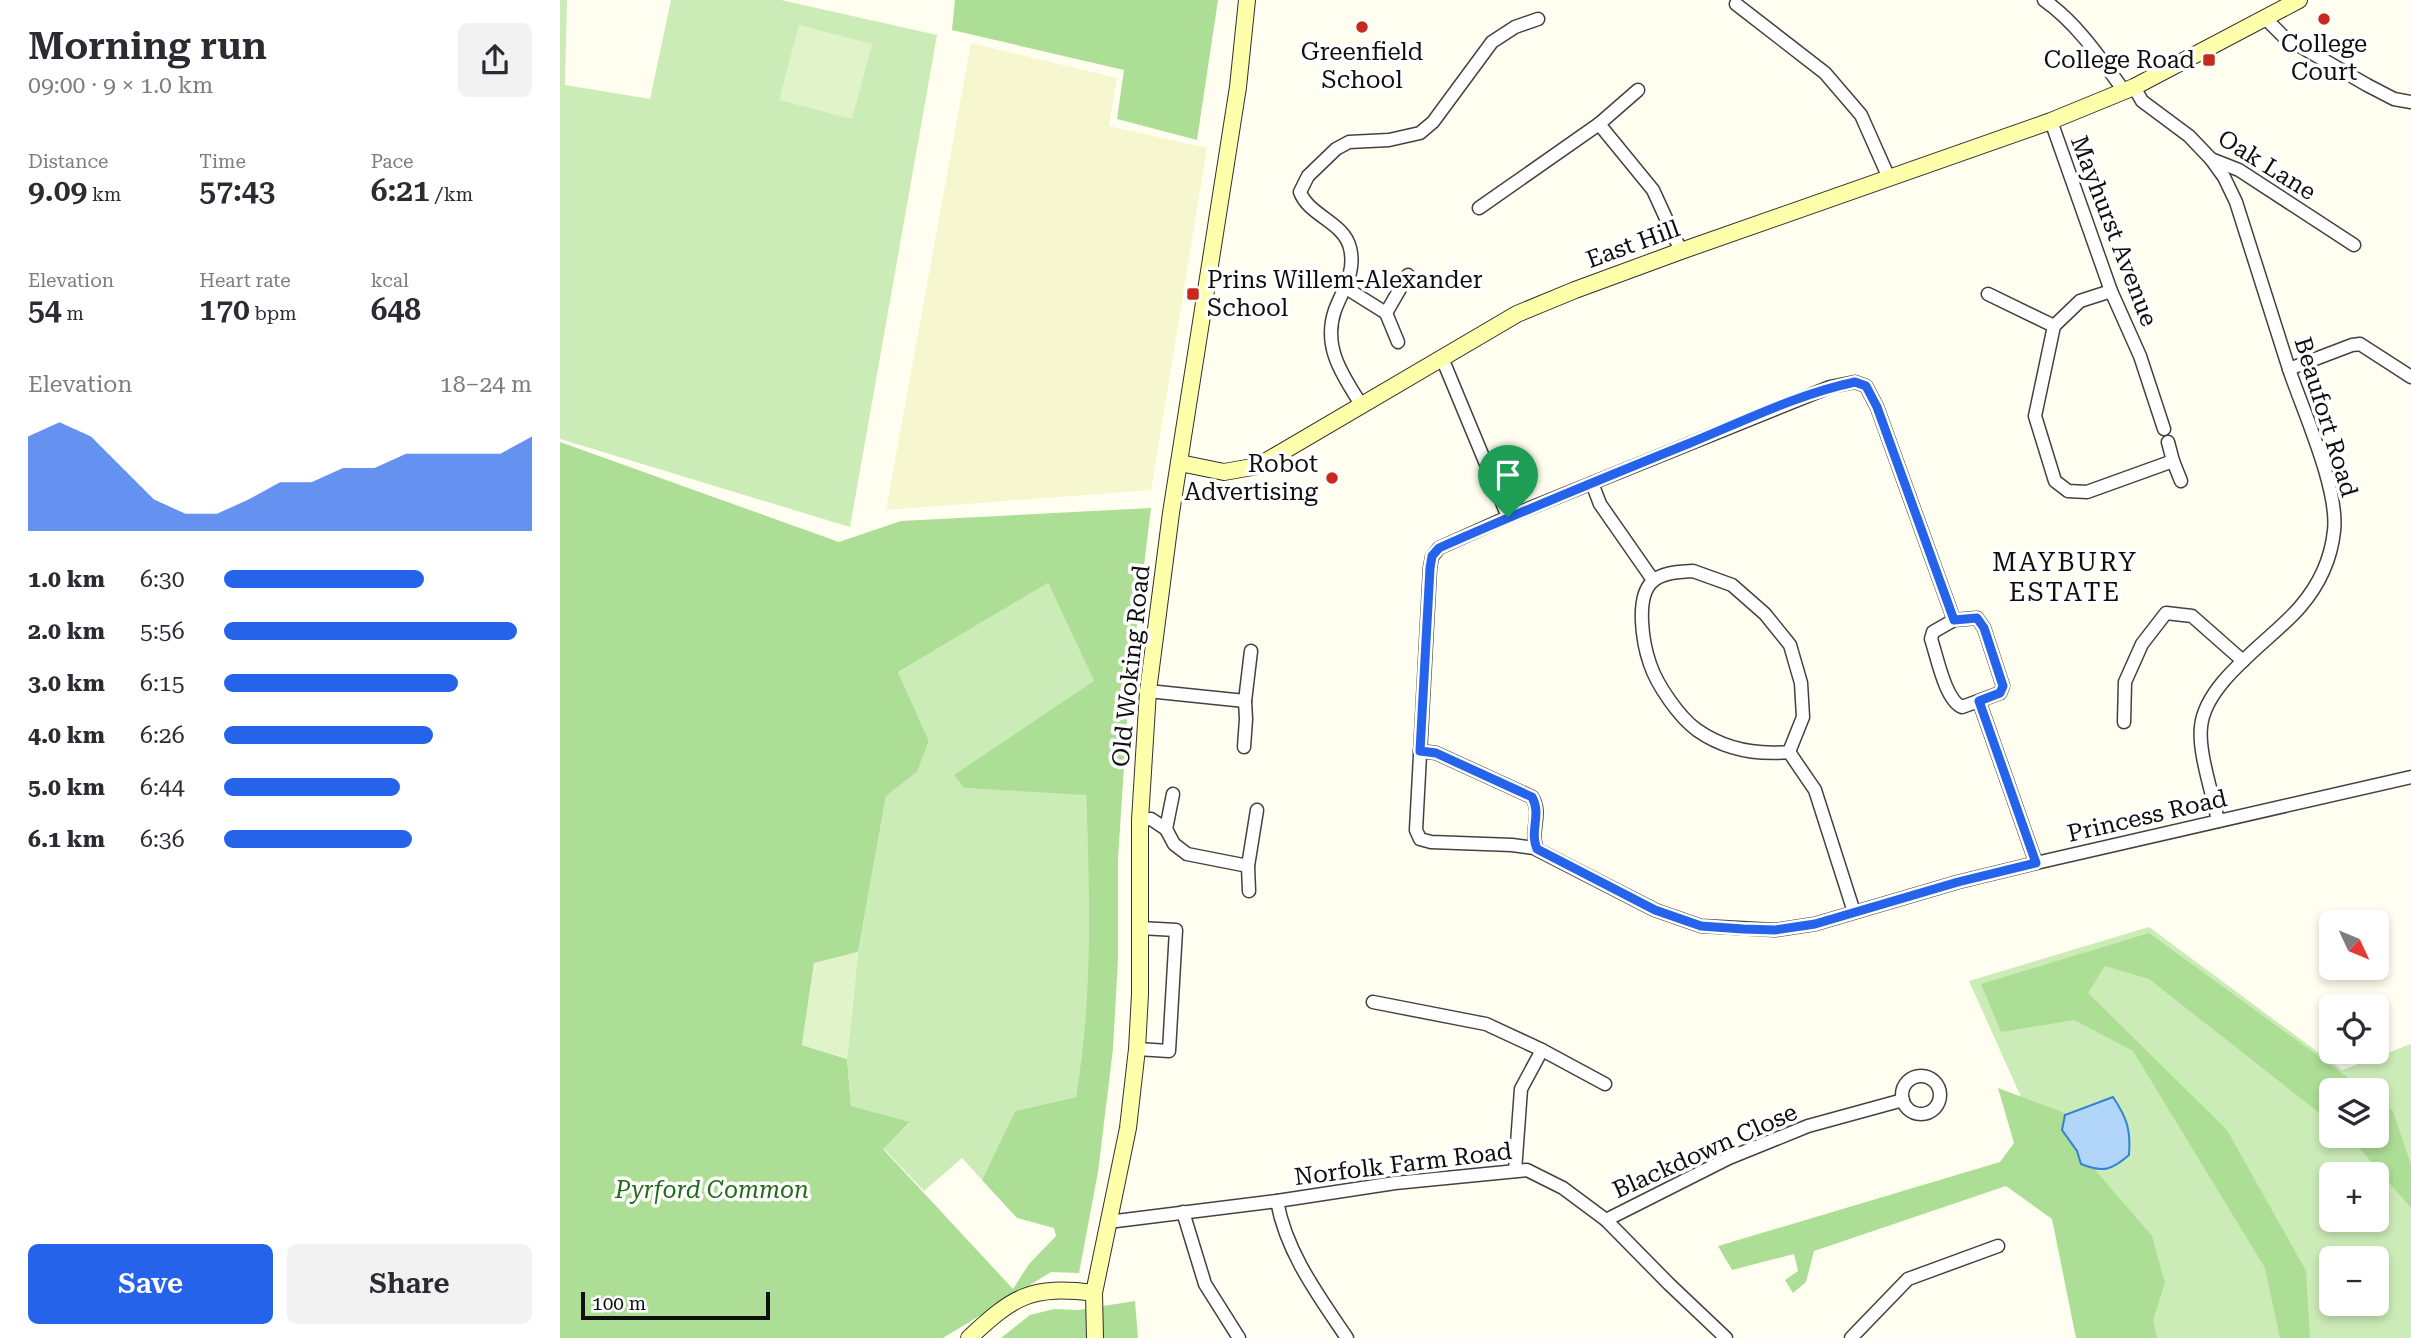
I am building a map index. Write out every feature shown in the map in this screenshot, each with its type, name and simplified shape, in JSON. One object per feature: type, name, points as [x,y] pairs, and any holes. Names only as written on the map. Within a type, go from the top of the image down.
[{"type":"street","name":"Old Woking Road","points":[[1095,1338],[1094,1293],[1130,1116],[1137,1049],[1140,820],[1148,691],[1180,463],[1231,138],[1247,0]]},
{"type":"street","name":"Oak Lane","points":[[2044,0],[2060,4],[2129,89],[2142,102],[2189,136],[2211,159],[2239,170],[2354,246]]},
{"type":"street","points":[[2129,89],[2299,0]]},
{"type":"street","points":[[1736,4],[1825,74],[1861,115],[1889,178]]},
{"type":"street","points":[[2265,18],[2284,37],[2367,85],[2394,99],[2411,102]]},
{"type":"street","points":[[1362,406],[1338,368],[1330,336],[1335,311],[1352,270],[1350,248],[1339,229],[1303,200],[1300,192],[1308,176],[1336,149],[1349,142],[1389,140],[1420,133],[1433,122],[1492,42],[1515,27],[1538,19]]},
{"type":"street","name":"East Hill","points":[[1180,463],[1224,472],[1258,466],[1517,314],[1681,251],[2051,121],[2129,89]]},
{"type":"street","points":[[1479,208],[1599,124],[1638,90]]},
{"type":"street","name":"Mayhurst Avenue","points":[[2051,121],[2111,291],[2140,356],[2181,481]]},
{"type":"street","points":[[1599,124],[1653,190],[1681,251]]},
{"type":"street","name":"Beaufort Road","points":[[2211,159],[2224,177],[2236,202],[2326,477],[2333,503],[2335,529],[2320,580],[2300,607],[2226,678],[2210,702],[2201,725],[2201,741],[2218,821]]},
{"type":"street","points":[[1386,313],[1408,275]]},
{"type":"street","points":[[1346,288],[1386,313],[1398,342]]},
{"type":"street","points":[[2111,291],[2080,300],[2054,326],[2035,416],[2055,481],[2068,491],[2087,492],[2173,461]]},
{"type":"street","points":[[1987,294],[2054,326]]},
{"type":"street","points":[[2289,369],[2360,344],[2411,377]]},
{"type":"street","points":[[1442,358],[1508,517]]},
{"type":"street","points":[[1420,751],[1436,753],[1532,797],[1538,813],[1533,833],[1537,849],[1512,845],[1431,842],[1420,839],[1416,830],[1420,751],[1432,556],[1439,548],[1508,517],[1830,387],[1855,382],[1866,386],[1877,407],[1954,620]]},
{"type":"street","points":[[1592,483],[1600,504],[1653,580]]},
{"type":"street","points":[[1693,572],[1732,585],[1765,614],[1790,645],[1801,682],[1803,716],[1789,752],[1768,754],[1732,748],[1696,729],[1666,696],[1650,664],[1641,620],[1644,592],[1653,580],[1671,573],[1693,572]]},
{"type":"street","points":[[2124,722],[2125,681],[2142,644],[2166,613],[2192,616],[2243,661]]},
{"type":"street","points":[[1977,618],[1984,628],[2003,686],[2000,693],[1962,707],[1955,704],[1948,692],[1931,639],[1933,632],[1954,620],[1977,618]]},
{"type":"street","points":[[1244,747],[1245,701],[1251,652]]},
{"type":"street","points":[[1148,691],[1245,701]]},
{"type":"street","points":[[1979,701],[2036,863]]},
{"type":"street","points":[[1789,752],[1815,790],[1854,912]]},
{"type":"street","name":"Princess Road","points":[[1537,849],[1655,910],[1701,926],[1775,930],[1815,924],[1958,882],[2036,863],[2411,777]]},
{"type":"street","points":[[1167,829],[1173,794]]},
{"type":"street","points":[[1249,891],[1248,866],[1257,810]]},
{"type":"street","points":[[1140,820],[1151,819],[1167,829],[1174,844],[1186,854],[1248,866]]},
{"type":"street","points":[[1137,1049],[1169,1051],[1176,930],[1140,928]]},
{"type":"street","points":[[1373,1002],[1486,1024],[1605,1084]]},
{"type":"street","points":[[1515,1171],[1521,1089],[1542,1050]]},
{"type":"street","name":"Blackdown Close","points":[[1606,1220],[1729,1158],[1808,1126],[1903,1100]]},
{"type":"street","name":"Norfolk Farm Road","points":[[1108,1222],[1395,1183],[1527,1170],[1563,1188],[1606,1220],[1726,1338]]},
{"type":"street","points":[[1277,1201],[1286,1239],[1316,1292],[1347,1338]]},
{"type":"street","points":[[1183,1212],[1205,1284],[1239,1338]]},
{"type":"street","points":[[1851,1338],[1908,1279],[1998,1245]]},
{"type":"street","points":[[969,1338],[997,1312],[1021,1297],[1067,1289],[1094,1293]]},
{"type":"green space","points":[[560,0],[567,0],[565,85],[650,99],[671,0],[781,0],[937,35],[850,527],[560,439]]},
{"type":"green space","points":[[955,0],[1218,0],[1197,140],[1117,119],[1124,70],[952,30]]},
{"type":"green space","points":[[799,25],[872,44],[852,119],[779,100]]},
{"type":"green space","points":[[971,43],[1117,78],[1109,126],[1207,148],[1151,490],[886,510]]},
{"type":"green space","name":"Pyrford Common","points":[[560,442],[839,542],[901,521],[1151,508],[1129,690],[1118,859],[1118,959],[1113,1049],[1098,1172],[1079,1273],[1051,1272],[943,1338],[560,1338]],"holes":[[[1048,583],[1094,681],[954,775],[964,788],[1086,795],[1088,984],[1076,1097],[1015,1111],[982,1180],[1017,1218],[1054,1228],[1056,1236],[1029,1264],[1013,1289],[883,1149],[910,1122],[851,1106],[847,1059],[802,1045],[814,964],[858,952],[886,796],[917,772],[929,741],[898,672]]]},
{"type":"green space","points":[[1048,583],[1094,681],[964,788],[1086,794],[1094,992],[1076,1097],[1015,1111],[982,1180],[962,1158],[924,1191],[883,1148],[910,1123],[851,1106],[847,1059],[858,952],[886,796],[917,772],[929,741],[898,672]]},
{"type":"green space","points":[[2149,927],[2319,1053],[2319,1064],[2334,1064],[2342,1070],[2358,1064],[2389,1064],[2389,1052],[2411,1044],[2411,1338],[2082,1338],[2021,1097],[1969,981]]},
{"type":"green space","points":[[2149,933],[2319,1057],[2319,1064],[2329,1064],[2348,1078],[2319,1078],[2319,1113],[2149,979],[2105,966],[2088,993],[2227,1130],[2306,1271],[2310,1338],[2280,1338],[2265,1268],[2133,1051],[2074,1020],[2001,1032],[1981,984]]},
{"type":"green space","points":[[858,952],[847,1059],[802,1045],[814,963]]},
{"type":"green space","points":[[1998,1088],[2075,1117],[2096,1171],[2152,1236],[2165,1283],[2153,1320],[2157,1338],[2076,1338],[2052,1219],[2006,1186],[1814,1251],[1806,1282],[1793,1293],[1785,1280],[1798,1271],[1794,1254],[1732,1270],[1718,1246],[2000,1162],[2014,1143]]},
{"type":"green space","points":[[2389,1108],[2393,1111],[2411,1165],[2411,1208],[2389,1182],[2389,1162],[2371,1162],[2359,1148],[2389,1148]]},
{"type":"green space","points":[[1135,1301],[1138,1338],[1001,1338],[1030,1315],[1054,1309],[1078,1310]]},
{"type":"water","points":[[2113,1097],[2127,1124],[2129,1155],[2107,1168],[2081,1164],[2077,1151],[2062,1130],[2065,1115]]},
{"type":"place","name":"College Court","points":[[2324,19]]},
{"type":"place","name":"Greenfield School","points":[[1362,27]]},
{"type":"place","name":"College Road","points":[[2209,60]]},
{"type":"place","name":"Prins Willem-Alexander School","points":[[1193,294]]},
{"type":"place","name":"Robot Advertising","points":[[1332,478]]},
{"type":"district","name":"MAYBURY ESTATE","points":[[2065,577]]},
{"type":"route","points":[[1855,382],[1866,386],[1877,407],[1949,611],[1954,620],[1977,618],[1984,628],[2003,686],[2000,693],[1979,701],[2036,863],[1958,882],[1815,924],[1775,930],[1701,926],[1655,910],[1537,849],[1533,833],[1538,813],[1532,797],[1436,753],[1420,751],[1432,556],[1439,548],[1508,517],[1830,387],[1855,382]]}]
